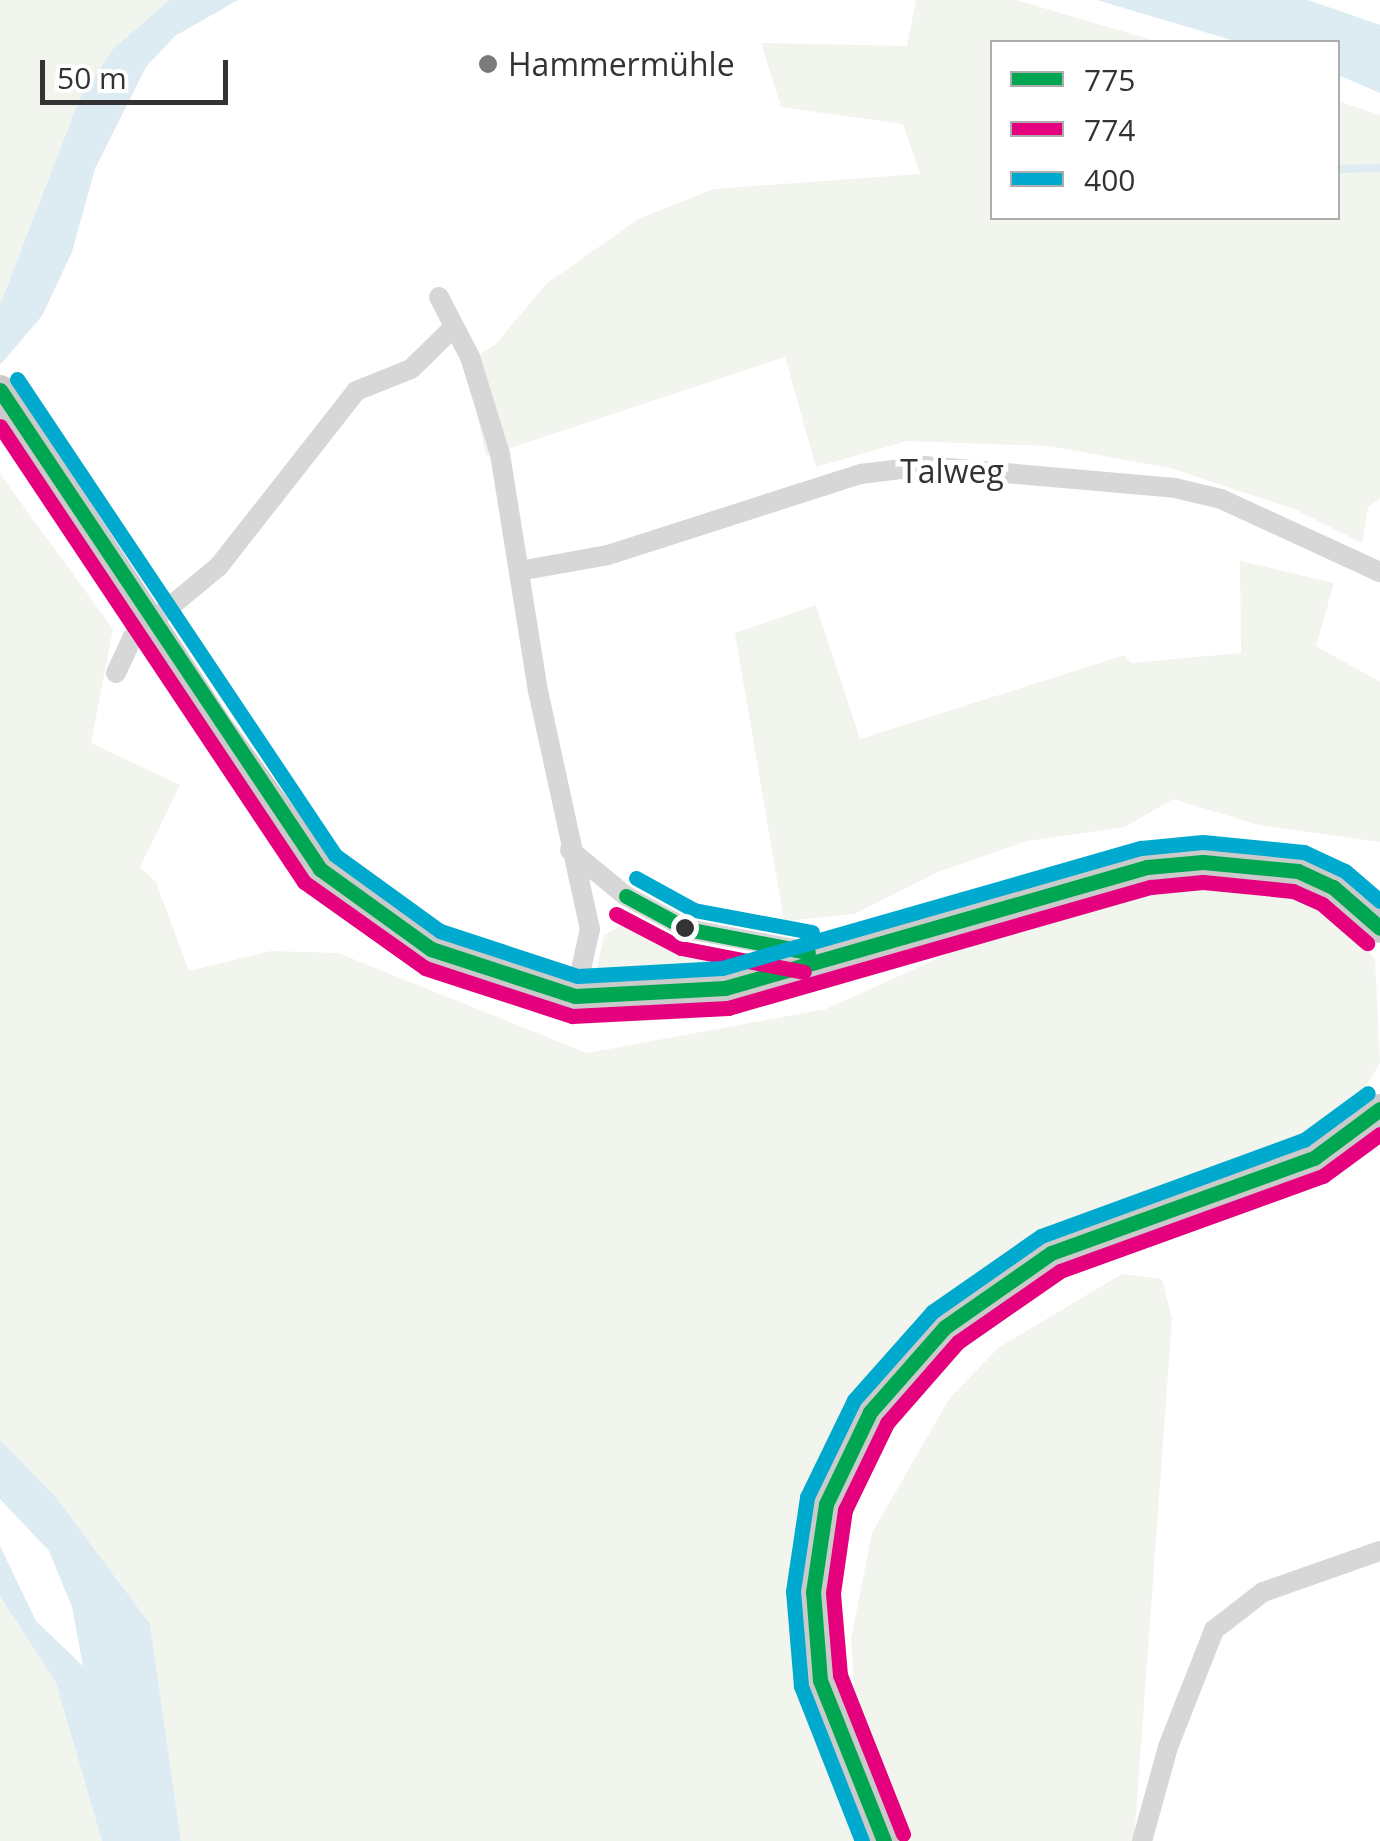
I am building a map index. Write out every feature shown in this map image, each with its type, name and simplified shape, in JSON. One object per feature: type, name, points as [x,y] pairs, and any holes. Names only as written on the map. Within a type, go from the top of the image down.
[{"type":"main road","points":[[0,390],[216,724],[320,869],[431,949],[575,996],[726,988],[1146,868],[1203,862],[1298,871],[1333,886],[1380,928]]},
{"type":"main road","points":[[884,1841],[820,1680],[813,1592],[826,1504],[870,1412],[945,1327],[1051,1252],[1314,1158],[1380,1109]]},
{"type":"street","points":[[439,297],[495,435],[570,850],[590,929],[575,996]]},
{"type":"street","points":[[116,673],[132,638],[219,566],[356,391],[411,369],[452,328]]},
{"type":"street","name":"Talweg","points":[[519,571],[608,555],[861,474],[925,466],[1175,488],[1222,499],[1380,572]]},
{"type":"street","points":[[570,850],[626,896],[687,929],[839,957]]},
{"type":"street","points":[[1142,1841],[1214,1630],[1263,1592],[1380,1551]]},
{"type":"shaded area","points":[[0,0],[169,0],[113,49],[79,100],[0,305]]},
{"type":"shaded area","points":[[169,0],[238,0],[175,36],[146,67],[95,169],[72,252],[42,316],[0,365],[0,305],[79,100],[113,49]]},
{"type":"shaded area","points":[[916,0],[1016,0],[1152,40],[990,40],[990,220],[1340,220],[1340,102],[1380,115],[1380,498],[1368,507],[1362,543],[1294,509],[1170,468],[1049,446],[907,441],[816,467],[785,357],[486,456],[466,364],[496,344],[546,284],[640,218],[714,189],[920,174],[903,124],[781,107],[761,43],[907,46]]},
{"type":"shaded area","points":[[1097,0],[1308,0],[1380,25],[1380,93],[1340,76],[1340,40],[1231,40]]},
{"type":"shaded area","points":[[0,474],[113,629],[91,743],[180,785],[140,867],[156,882],[189,971],[271,951],[338,953],[587,1053],[826,1009],[996,932],[1180,883],[1267,885],[1294,895],[1329,910],[1375,959],[1380,1063],[1353,1107],[1308,1135],[1066,1227],[932,1315],[843,1418],[805,1499],[798,1654],[865,1841],[181,1841],[150,1624],[54,1495],[0,1440]]},
{"type":"shaded area","points":[[1240,561],[1334,583],[1316,646],[1380,682],[1380,842],[1259,825],[1173,799],[1125,827],[1027,841],[938,872],[854,914],[784,921],[735,633],[816,605],[860,739],[1125,655],[1131,663],[1241,653]]},
{"type":"shaded area","points":[[631,920],[702,947],[709,964],[697,976],[606,981],[597,967],[604,935]]},
{"type":"shaded area","points":[[1122,1274],[1162,1279],[1172,1319],[1134,1841],[904,1841],[856,1715],[851,1639],[872,1533],[949,1399],[998,1348]]},
{"type":"shaded area","points":[[0,1440],[54,1495],[150,1624],[181,1841],[102,1841],[56,1683],[0,1596],[0,1546],[36,1621],[83,1666],[72,1607],[49,1551],[0,1499]]},
{"type":"shaded area","points":[[0,1596],[56,1683],[102,1841],[0,1841]]},
{"type":"waterway","points":[[1340,169],[1380,168]]},
{"type":"transit line","name":"400","points":[[17,379],[335,855],[440,931],[578,976],[722,968],[1141,848],[1203,842],[1304,852],[1345,871],[1380,901]]},
{"type":"transit line","name":"775","points":[[0,390],[320,869],[431,949],[575,996],[725,988],[1147,867],[1203,862],[1298,871],[1333,887],[1380,928]]},
{"type":"transit line","name":"774","points":[[0,426],[304,882],[425,968],[572,1016],[728,1008],[1151,887],[1203,882],[1293,891],[1322,904],[1367,943]]},
{"type":"transit line","name":"400","points":[[636,878],[694,910],[812,932]]},
{"type":"transit line","name":"775","points":[[626,896],[687,929],[808,952]]},
{"type":"transit line","name":"774","points":[[616,914],[681,948],[804,972]]},
{"type":"transit line","name":"400","points":[[862,1841],[801,1686],[793,1591],[807,1497],[854,1400],[932,1312],[1041,1236],[1304,1140],[1368,1093]]},
{"type":"transit line","name":"775","points":[[884,1841],[820,1680],[813,1592],[826,1504],[870,1412],[945,1327],[1051,1253],[1314,1158],[1380,1109]]},
{"type":"transit line","name":"774","points":[[903,1834],[840,1675],[833,1593],[845,1510],[887,1423],[958,1342],[1060,1271],[1323,1176],[1380,1134]]},
{"type":"place","name":"Hammermühle","points":[[488,64]]}]
